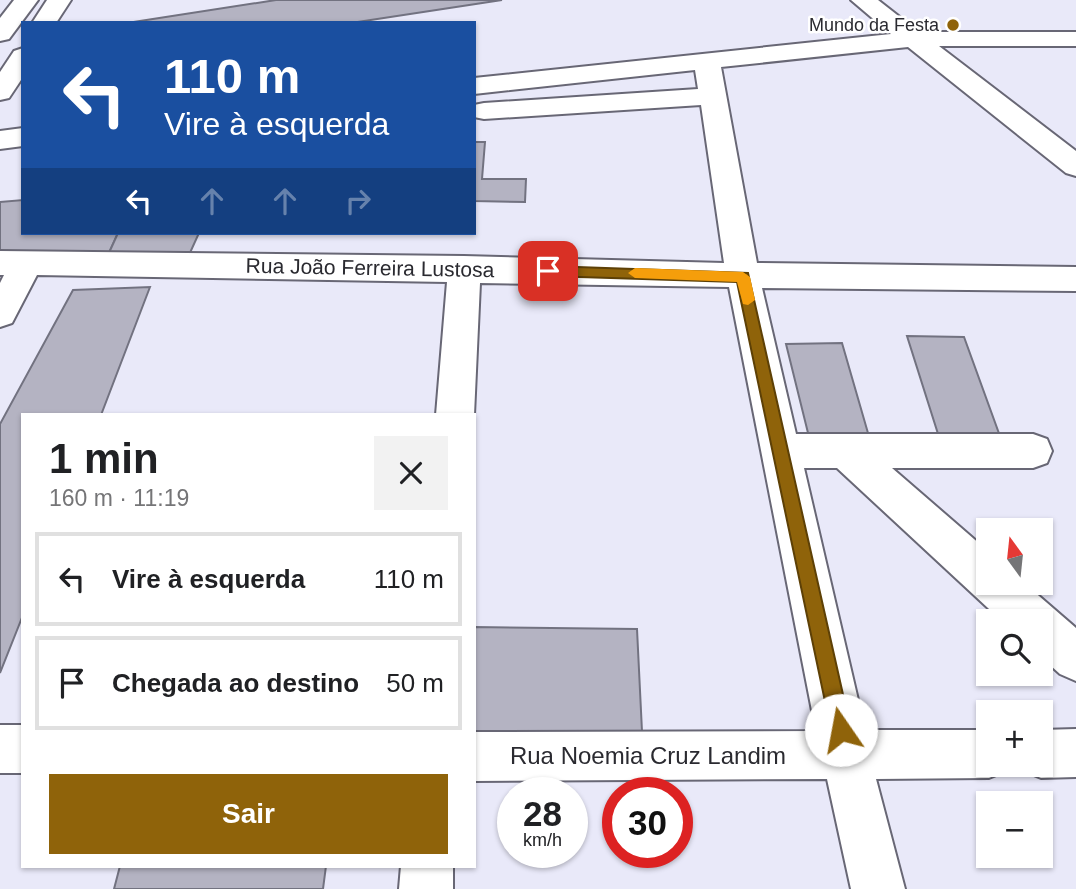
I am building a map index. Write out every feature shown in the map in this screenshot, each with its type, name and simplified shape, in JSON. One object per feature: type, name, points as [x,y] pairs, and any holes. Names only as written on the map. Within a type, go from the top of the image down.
[{"type":"main road","points":[[0,34],[26,0]]},
{"type":"main road","points":[[45,21],[59,0]]},
{"type":"main road","points":[[863,0],[1076,166]]},
{"type":"main road","points":[[476,112],[710,79],[913,39],[1076,40]]},
{"type":"main road","points":[[0,92],[21,59]]},
{"type":"main road","points":[[476,86],[710,79]]},
{"type":"main road","points":[[710,79],[743,277],[846,756],[878,889]]},
{"type":"main road","points":[[0,140],[21,137]]},
{"type":"main road","points":[[0,158],[21,155]]},
{"type":"main road","points":[[0,314],[14,263]]},
{"type":"main road","name":"Rua João Ferreira Lustosa","points":[[14,263],[464,268],[743,277],[1076,279]]},
{"type":"main road","points":[[454,413],[464,268]]},
{"type":"main road","points":[[780,452],[1033,451]]},
{"type":"main road","points":[[846,452],[976,568]]},
{"type":"main road","points":[[1006,595],[1022,609]]},
{"type":"main road","points":[[1053,637],[1076,658]]},
{"type":"main road","points":[[0,749],[21,749]]},
{"type":"main road","points":[[1053,754],[1076,753]]},
{"type":"main road","name":"Rua Noemia Cruz Landim","points":[[476,757],[976,754]]},
{"type":"main road","points":[[426,889],[427,868]]},
{"type":"building","points":[[276,0],[502,0],[364,21],[140,21]]},
{"type":"building","points":[[476,142],[485,142],[482,179],[526,179],[525,202],[476,201]]},
{"type":"building","points":[[21,200],[21,235],[117,235],[108,255],[0,252],[0,202]]},
{"type":"building","points":[[117,235],[198,235],[189,255],[108,255]]},
{"type":"building","points":[[150,287],[102,413],[21,413],[21,620],[0,673],[0,424],[73,290]]},
{"type":"building","points":[[907,336],[964,337],[1001,439],[939,437]]},
{"type":"building","points":[[842,343],[870,440],[810,441],[786,344]]},
{"type":"building","points":[[476,627],[637,629],[643,752],[476,749]]},
{"type":"building","points":[[119,868],[326,868],[323,889],[114,889]]},
{"type":"slow traffic","points":[[635,273],[743,277],[748,300]]},
{"type":"place","name":"Mundo da Festa","points":[[953,25]]},
{"type":"route","points":[[548,271],[743,277],[841,730]]}]
